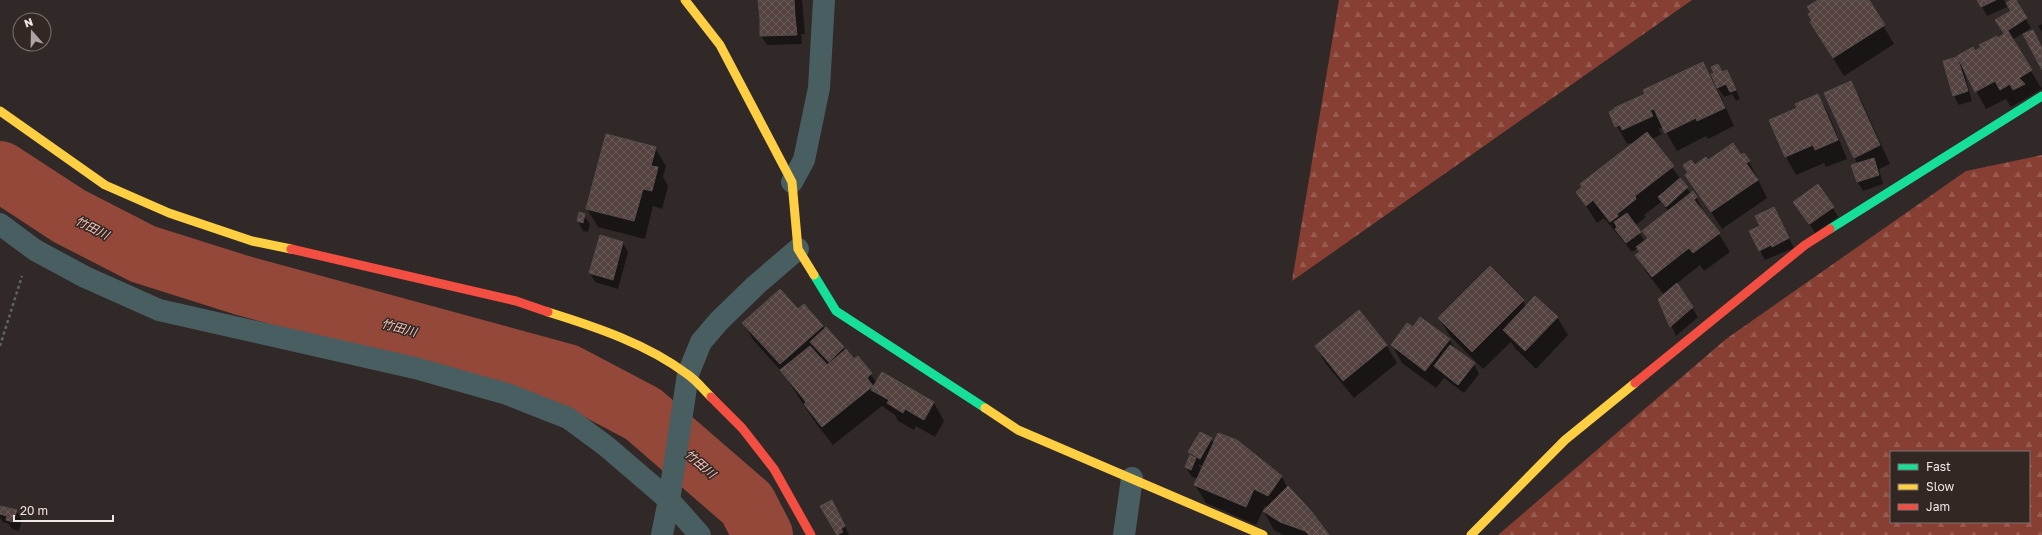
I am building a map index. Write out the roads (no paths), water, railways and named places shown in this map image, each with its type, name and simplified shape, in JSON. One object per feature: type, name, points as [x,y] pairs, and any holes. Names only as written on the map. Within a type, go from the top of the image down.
[{"type":"street","points":[[685,0],[720,45],[792,182],[798,249],[836,311],[1018,430],[1132,478],[1234,529],[1263,535]]},
{"type":"street","points":[[792,182],[804,160],[819,88],[824,0]]},
{"type":"street","points":[[1471,535],[1566,440],[1805,246],[2042,96]]},
{"type":"street","points":[[0,111],[105,185],[169,213],[252,241],[400,273],[516,301],[580,322],[649,350],[742,428],[774,469],[811,535]]},
{"type":"street","points":[[2,229],[35,250],[85,277],[158,310],[415,368],[507,394],[568,418],[670,493],[700,535]]},
{"type":"street","points":[[662,535],[687,382],[701,342],[719,321],[756,285],[798,249]]},
{"type":"street","points":[[1124,535],[1132,478]]},
{"type":"waterway","name":"竹田川","points":[[0,171],[69,216],[143,254],[241,285],[567,374],[643,414],[747,504],[763,535]]}]
